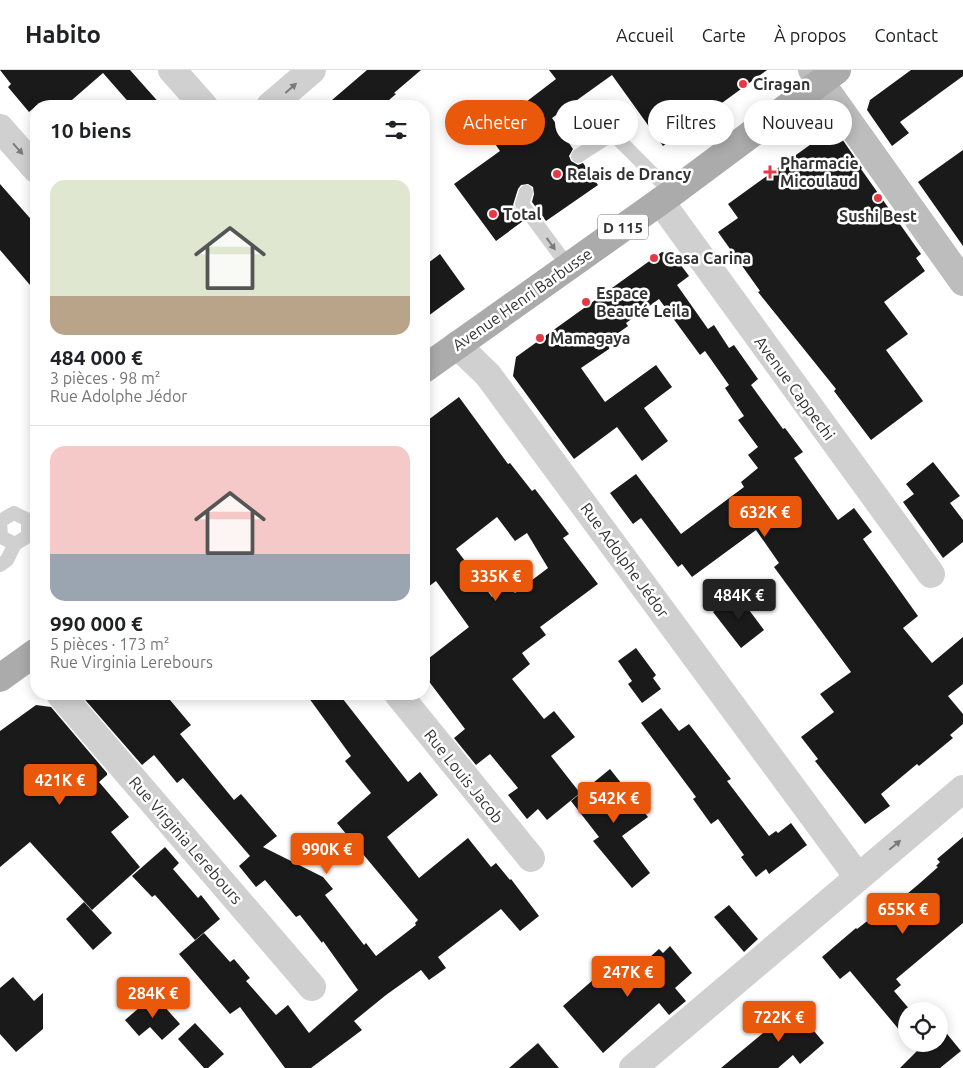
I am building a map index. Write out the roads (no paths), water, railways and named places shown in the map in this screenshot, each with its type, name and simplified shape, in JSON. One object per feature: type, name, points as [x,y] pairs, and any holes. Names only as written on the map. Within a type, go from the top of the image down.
[{"type":"main road","name":"Avenue Henri Barbusse","points":[[430,364],[666,197],[823,74]]},
{"type":"main road","points":[[823,74],[963,282]]},
{"type":"main road","points":[[0,678],[30,661]]},
{"type":"street","points":[[172,70],[199,100]]},
{"type":"street","points":[[277,100],[312,70]]},
{"type":"street","points":[[0,128],[30,162]]},
{"type":"street","name":"Avenue Cappechi","points":[[666,197],[931,574]]},
{"type":"street","name":"Rue Adolphe Jédor","points":[[457,345],[488,375],[858,877]]},
{"type":"street","name":"Rue Virginia Lerebours","points":[[65,700],[312,987]]},
{"type":"street","name":"Rue Louis Jacob","points":[[403,700],[531,858]]},
{"type":"street","points":[[633,1068],[963,788]]},
{"type":"lane","points":[[578,156],[606,138],[614,136],[666,197]]},
{"type":"lane","points":[[526,192],[522,204],[568,266]]},
{"type":"lane","points":[[0,566],[7,560],[15,544]]},
{"type":"place","name":"Ciragan","points":[[743,84]]},
{"type":"place","name":"Pharmacie Micoulaud","points":[[770,172]]},
{"type":"place","name":"Relais de Drancy","points":[[557,174]]},
{"type":"place","name":"Sushi Best","points":[[878,198]]},
{"type":"place","name":"Total","points":[[493,214]]},
{"type":"place","name":"Casa Carina","points":[[654,258]]},
{"type":"place","name":"Espace Beauté Leila","points":[[586,302]]},
{"type":"place","name":"Mamagaya","points":[[540,338]]}]
